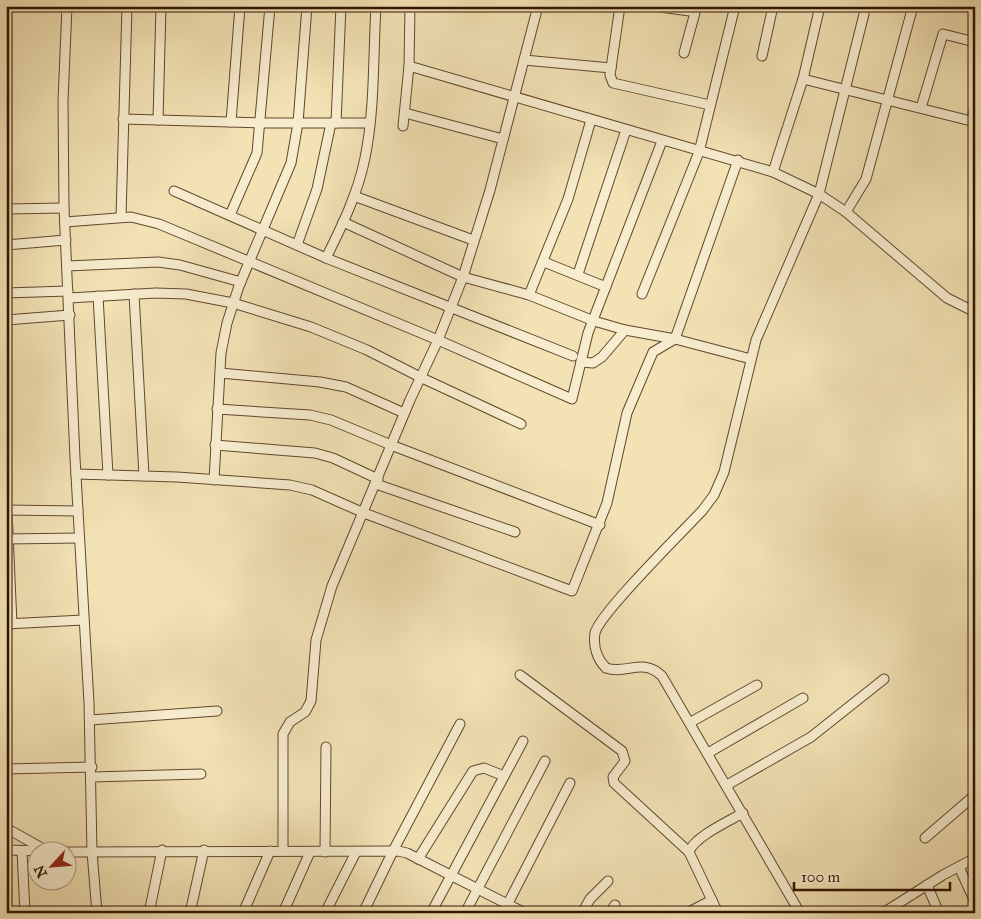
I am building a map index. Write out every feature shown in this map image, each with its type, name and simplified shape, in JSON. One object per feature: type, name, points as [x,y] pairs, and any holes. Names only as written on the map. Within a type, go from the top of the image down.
[{"type":"street","points":[[67,6],[63,101],[64,208],[83,620],[90,720],[92,852],[97,913]]},
{"type":"street","points":[[120,217],[127,6]]},
{"type":"street","points":[[158,120],[161,6]]},
{"type":"street","points":[[231,122],[240,6]]},
{"type":"street","points":[[230,215],[257,153],[270,6]]},
{"type":"street","points":[[214,480],[220,373],[226,322],[249,262],[292,163],[298,123],[307,6]]},
{"type":"street","points":[[297,245],[317,189],[334,123],[341,6]]},
{"type":"street","points":[[326,258],[354,196],[365,159],[370,123],[376,6]]},
{"type":"street","points":[[403,126],[409,66],[410,6]]},
{"type":"street","points":[[283,851],[284,734],[290,722],[305,712],[311,701],[316,640],[332,586],[404,414],[422,378],[463,277],[503,139],[538,6]]},
{"type":"street","points":[[620,6],[611,80],[617,85],[710,105]]},
{"type":"street","points":[[652,6],[690,11],[697,8]]},
{"type":"street","points":[[642,294],[699,152],[734,6]]},
{"type":"street","points":[[762,56],[773,6]]},
{"type":"street","points":[[773,172],[803,79],[820,6]]},
{"type":"street","points":[[846,212],[866,179],[913,6]]},
{"type":"street","points":[[684,53],[697,8]]},
{"type":"street","points":[[800,913],[691,722],[662,676],[655,669],[647,666],[614,671],[606,668],[595,650],[596,631],[614,605],[714,495],[724,472],[756,340],[819,194],[864,14]]},
{"type":"street","points":[[921,108],[943,34],[975,42]]},
{"type":"street","points":[[524,60],[611,68]]},
{"type":"street","points":[[409,66],[699,152],[738,160],[773,172],[819,194],[846,212],[932,286],[948,298],[975,312]]},
{"type":"street","points":[[803,79],[889,99],[973,122],[975,105]]},
{"type":"street","points":[[404,112],[503,139]]},
{"type":"street","points":[[123,120],[370,123]]},
{"type":"street","points":[[529,295],[544,262],[568,198],[591,120]]},
{"type":"street","points":[[578,274],[626,130]]},
{"type":"street","points":[[65,222],[120,217],[147,220],[159,224],[438,340],[572,399],[588,333],[662,141]]},
{"type":"street","points":[[76,474],[290,485],[312,490],[364,513],[572,591],[600,525],[607,503],[627,413],[653,352],[675,339],[738,160]]},
{"type":"street","points":[[174,191],[264,229],[326,258],[573,356]]},
{"type":"street","points":[[354,196],[473,240]]},
{"type":"street","points":[[6,209],[64,208]]},
{"type":"street","points":[[343,222],[463,277],[529,295],[594,321],[625,330],[675,339],[751,359]]},
{"type":"street","points":[[6,245],[66,240]]},
{"type":"street","points":[[67,266],[158,262],[180,265],[241,282]]},
{"type":"street","points":[[544,262],[578,274],[606,287]]},
{"type":"street","points":[[6,293],[98,296],[186,294],[233,303],[311,327],[521,424]]},
{"type":"street","points":[[134,294],[144,476]]},
{"type":"street","points":[[98,296],[108,475]]},
{"type":"street","points":[[6,320],[70,315]]},
{"type":"street","points":[[581,362],[593,363],[602,357],[625,330]]},
{"type":"street","points":[[220,373],[320,382],[346,387],[404,414]]},
{"type":"street","points":[[218,409],[310,415],[338,422],[391,445],[600,525]]},
{"type":"street","points":[[216,445],[315,454],[333,458],[377,482],[515,532]]},
{"type":"street","points":[[78,511],[6,510],[9,624],[83,620]]},
{"type":"street","points":[[7,539],[79,538]]},
{"type":"street","points":[[520,675],[622,751],[625,760],[613,777],[614,783],[689,852],[718,913]]},
{"type":"street","points":[[727,785],[810,737],[884,679]]},
{"type":"street","points":[[691,722],[757,685]]},
{"type":"street","points":[[708,753],[803,698]]},
{"type":"street","points":[[90,720],[217,711]]},
{"type":"street","points":[[363,913],[393,850],[460,724]]},
{"type":"street","points":[[431,913],[523,741]]},
{"type":"street","points":[[325,852],[326,746]]},
{"type":"street","points":[[465,913],[545,761]]},
{"type":"street","points":[[6,770],[92,767]]},
{"type":"street","points":[[418,859],[473,771],[484,768],[504,776]]},
{"type":"street","points":[[92,777],[201,774]]},
{"type":"street","points":[[503,913],[570,783]]},
{"type":"street","points":[[925,838],[975,795]]},
{"type":"street","points":[[689,852],[691,846],[698,840],[743,812]]},
{"type":"street","points":[[6,828],[32,842]]},
{"type":"street","points":[[6,850],[28,851]]},
{"type":"street","points":[[149,913],[162,850]]},
{"type":"street","points":[[78,852],[162,850],[356,852],[393,850],[403,852],[418,859],[524,913]]},
{"type":"street","points":[[190,913],[204,850]]},
{"type":"street","points":[[22,851],[25,913]]},
{"type":"street","points":[[243,913],[270,851]]},
{"type":"street","points":[[283,913],[310,852]]},
{"type":"street","points":[[325,913],[356,852]]},
{"type":"street","points":[[883,913],[895,910],[927,885],[975,858]]},
{"type":"street","points":[[960,867],[975,902]]},
{"type":"street","points":[[582,913],[590,899],[608,882]]},
{"type":"street","points":[[927,885],[939,913]]},
{"type":"street","points":[[687,913],[712,900]]}]
